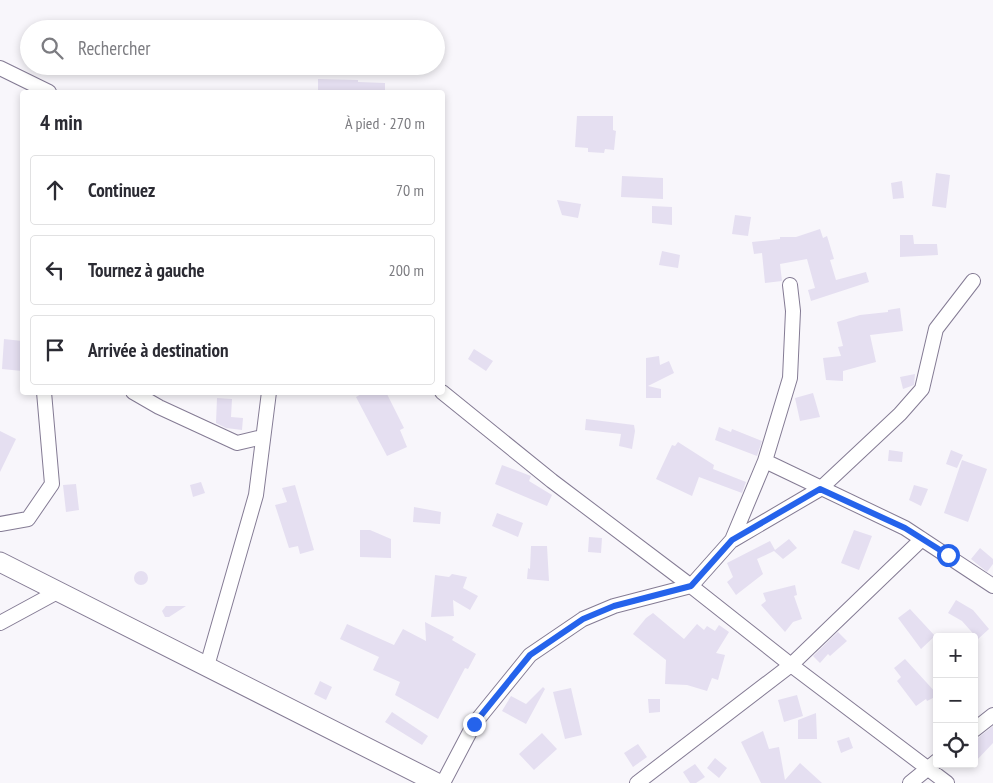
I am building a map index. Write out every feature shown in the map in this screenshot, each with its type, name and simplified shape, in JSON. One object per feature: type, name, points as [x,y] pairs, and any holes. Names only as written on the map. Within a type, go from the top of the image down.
[{"type":"street","points":[[0,68],[45,90]]},
{"type":"street","points":[[443,783],[474,724],[530,655],[583,619],[614,606],[691,586],[732,540],[820,489],[900,414],[922,389],[936,329],[973,281]]},
{"type":"street","points":[[732,540],[765,461],[790,378],[793,311],[790,285]]},
{"type":"street","points":[[445,394],[552,480],[791,665],[933,765],[910,783]]},
{"type":"street","points":[[0,524],[28,519],[52,484],[44,395]]},
{"type":"street","points":[[138,395],[159,408],[237,443],[262,437]]},
{"type":"street","points":[[206,666],[256,495],[269,395]]},
{"type":"street","points":[[765,461],[820,489],[905,528],[993,586]]},
{"type":"street","points":[[637,783],[791,665],[922,539]]},
{"type":"street","points":[[0,562],[437,783]]},
{"type":"street","points":[[0,623],[59,591]]},
{"type":"street","points":[[978,727],[993,715]]},
{"type":"street","points":[[935,768],[947,783]]},
{"type":"building","points":[[318,79],[385,83],[385,90],[318,90]]},
{"type":"building","points":[[577,116],[613,116],[613,130],[616,131],[614,150],[605,149],[604,153],[588,152],[588,148],[575,147]]},
{"type":"building","points":[[936,173],[950,175],[946,208],[932,206]]},
{"type":"building","points":[[622,176],[663,178],[663,199],[621,197]]},
{"type":"building","points":[[902,181],[904,198],[893,199],[891,183]]},
{"type":"building","points":[[557,200],[581,204],[578,218],[562,215]]},
{"type":"building","points":[[652,206],[672,207],[672,225],[652,223]]},
{"type":"building","points":[[735,215],[751,217],[748,236],[732,234]]},
{"type":"building","points":[[820,229],[823,238],[827,236],[834,259],[830,260],[836,280],[866,272],[869,282],[811,301],[808,290],[815,288],[807,259],[780,264],[782,281],[765,283],[762,253],[754,254],[752,242],[780,239],[780,237],[796,237]]},
{"type":"building","points":[[900,235],[913,235],[914,244],[937,244],[938,255],[900,257]]},
{"type":"building","points":[[662,251],[680,255],[678,268],[659,265]]},
{"type":"building","points":[[900,308],[903,331],[870,335],[876,362],[843,371],[843,381],[826,380],[823,358],[841,356],[838,347],[843,346],[837,322],[860,315],[888,312],[888,310]]},
{"type":"building","points":[[4,339],[20,341],[20,371],[2,369]]},
{"type":"building","points":[[474,349],[493,361],[486,371],[468,359]]},
{"type":"building","points":[[659,356],[660,365],[669,361],[674,373],[648,386],[661,389],[661,398],[646,398],[646,358]]},
{"type":"building","points":[[915,374],[914,385],[903,389],[900,377]]},
{"type":"building","points":[[813,393],[820,417],[800,421],[795,398]]},
{"type":"building","points":[[360,395],[388,395],[404,428],[400,430],[407,447],[387,456],[356,397]]},
{"type":"building","points":[[217,398],[232,399],[231,417],[243,418],[242,430],[226,428],[216,423]]},
{"type":"building","points":[[586,419],[634,425],[632,449],[619,446],[621,434],[585,430]]},
{"type":"building","points":[[719,427],[731,432],[732,429],[762,441],[757,456],[715,440]]},
{"type":"building","points":[[0,431],[16,439],[0,472]]},
{"type":"building","points":[[678,442],[714,465],[713,469],[746,482],[742,493],[699,477],[692,496],[656,479],[672,445],[675,446]]},
{"type":"building","points":[[889,450],[903,452],[902,462],[888,461]]},
{"type":"building","points":[[951,450],[963,455],[957,468],[946,464]]},
{"type":"building","points":[[962,460],[987,469],[968,522],[944,513]]},
{"type":"building","points":[[502,465],[531,476],[529,481],[552,495],[547,506],[495,484]]},
{"type":"building","points":[[201,482],[205,493],[193,497],[190,485]]},
{"type":"building","points":[[76,484],[79,510],[66,512],[63,485]]},
{"type":"building","points":[[295,485],[314,550],[300,554],[298,546],[289,548],[275,505],[287,502],[282,488]]},
{"type":"building","points":[[914,485],[928,489],[921,506],[909,500]]},
{"type":"building","points":[[414,507],[441,512],[440,524],[413,522]]},
{"type":"building","points":[[497,513],[523,523],[518,537],[492,526]]},
{"type":"building","points":[[360,530],[370,530],[391,539],[391,558],[360,557]]},
{"type":"building","points":[[854,530],[872,536],[859,570],[841,563]]},
{"type":"building","points":[[589,537],[602,538],[601,553],[588,552]]},
{"type":"building","points":[[789,539],[797,548],[783,559],[774,551],[757,559],[763,574],[736,595],[727,582],[733,577],[727,563],[770,541],[775,550]]},
{"type":"building","points":[[531,546],[547,546],[549,581],[527,579],[528,568],[530,569]]},
{"type":"building","points":[[980,548],[993,559],[993,564],[987,572],[971,559]]},
{"type":"building","points":[[141,571],[146,573],[148,578],[146,583],[141,585],[136,583],[134,578],[136,573]]},
{"type":"building","points":[[452,574],[467,577],[463,588],[478,596],[470,610],[453,600],[454,616],[431,617],[435,575],[449,577]]},
{"type":"building","points":[[795,585],[797,595],[794,596],[802,619],[793,622],[785,632],[761,605],[766,601],[763,593]]},
{"type":"building","points":[[956,600],[973,610],[989,629],[978,639],[978,633],[973,633],[962,621],[948,613]]},
{"type":"building","points":[[166,606],[186,606],[169,617],[165,617],[162,611]]},
{"type":"building","points":[[910,609],[933,634],[933,638],[921,649],[898,618]]},
{"type":"building","points":[[653,613],[684,639],[697,624],[704,630],[707,626],[715,631],[719,625],[729,632],[716,653],[725,655],[718,680],[712,678],[707,691],[687,685],[665,684],[666,660],[633,634],[646,618]]},
{"type":"building","points":[[425,622],[454,637],[452,640],[476,654],[468,669],[465,668],[438,719],[395,695],[400,682],[373,670],[379,657],[340,639],[347,624],[394,645],[403,629],[426,641]]},
{"type":"building","points":[[838,632],[847,641],[830,656],[828,654],[820,663],[813,656]]},
{"type":"building","points":[[905,659],[933,690],[933,698],[927,701],[926,699],[916,706],[897,681],[901,677],[894,668]]},
{"type":"building","points":[[320,681],[332,687],[326,700],[314,694]]},
{"type":"building","points":[[543,687],[545,689],[526,724],[502,711],[511,696],[526,704]]},
{"type":"building","points":[[571,688],[582,735],[565,739],[553,692]]},
{"type":"building","points":[[797,695],[803,716],[784,722],[778,700]]},
{"type":"building","points":[[648,699],[660,699],[660,712],[649,713]]},
{"type":"building","points":[[392,712],[428,736],[422,745],[385,722]]},
{"type":"building","points":[[816,713],[817,739],[798,739],[798,720]]},
{"type":"building","points":[[993,726],[993,743],[978,759],[978,738]]},
{"type":"building","points":[[763,731],[769,749],[779,747],[785,780],[800,763],[822,783],[761,783],[741,742]]},
{"type":"building","points":[[542,733],[557,749],[534,770],[519,754]]},
{"type":"building","points":[[849,737],[853,748],[841,753],[837,741]]},
{"type":"building","points":[[638,744],[647,757],[633,767],[624,753]]},
{"type":"building","points":[[715,758],[727,768],[719,778],[707,768]]},
{"type":"building","points":[[695,764],[705,777],[696,783],[690,783],[683,772]]},
{"type":"route","points":[[474,724],[530,655],[583,619],[614,606],[691,586],[732,540],[820,489],[905,528],[948,555]]}]
